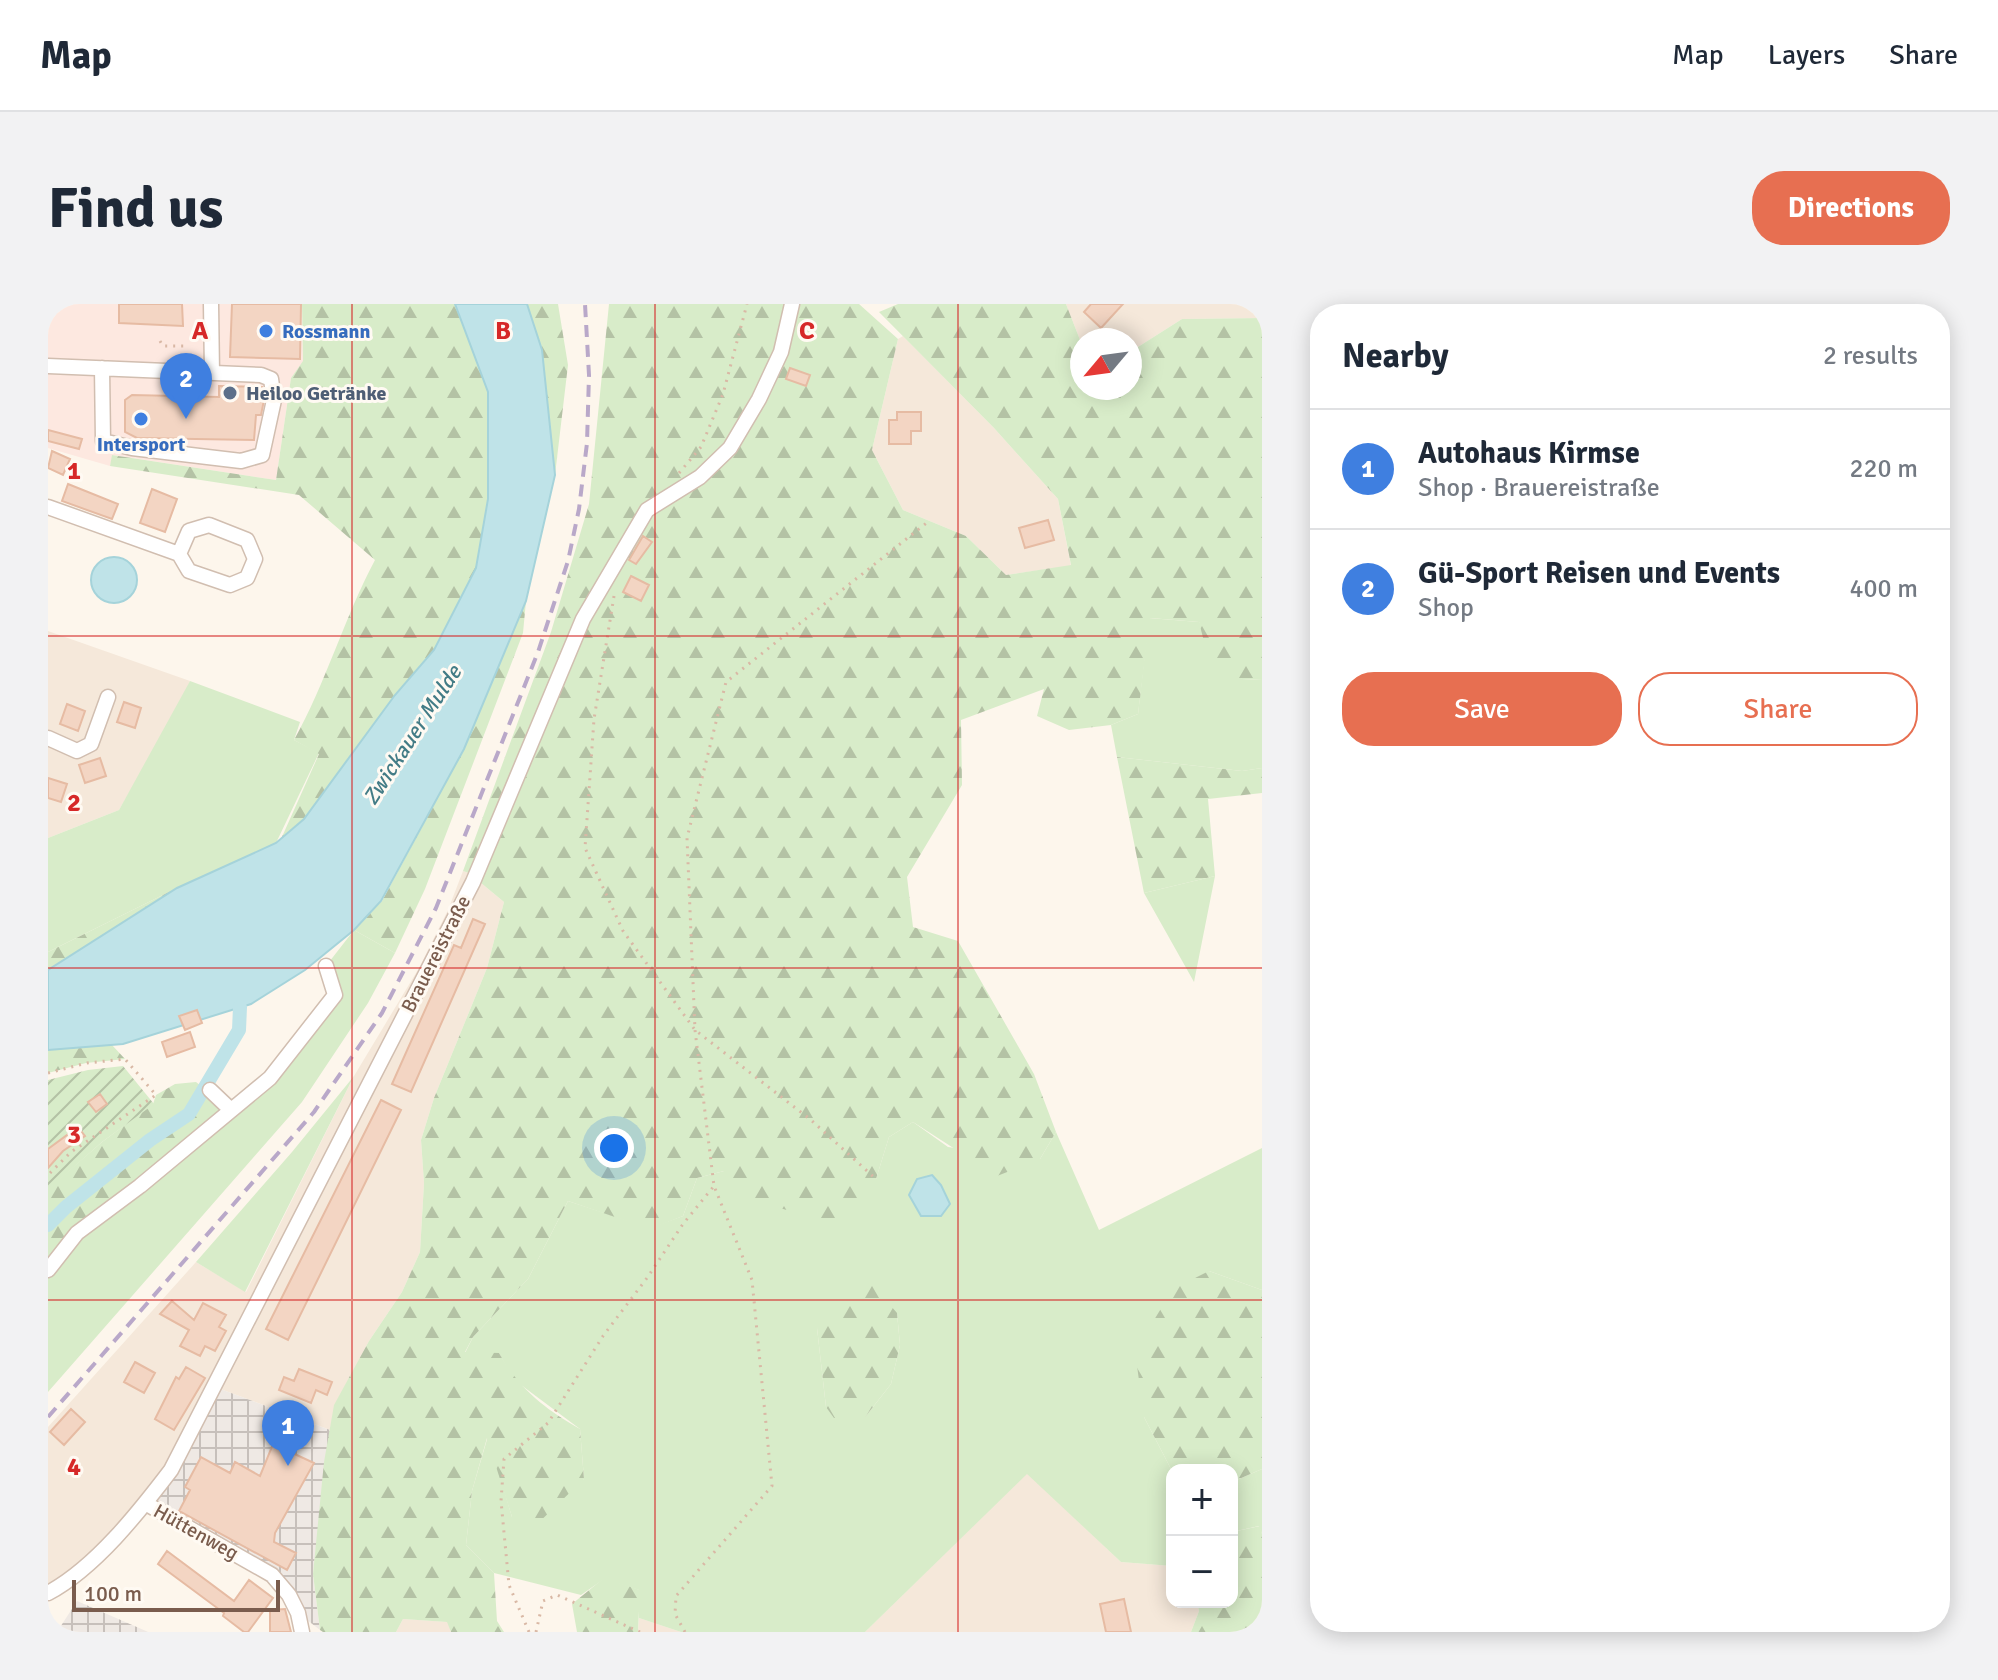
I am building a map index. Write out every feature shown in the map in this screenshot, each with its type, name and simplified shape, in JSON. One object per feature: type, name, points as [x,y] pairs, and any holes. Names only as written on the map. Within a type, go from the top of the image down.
[{"type":"street","points":[[211,304],[212,373]]},
{"type":"street","name":"Brauereistraße","points":[[48,1593],[66,1584],[145,1503],[177,1460],[473,882],[583,619],[647,510],[700,477],[730,448],[753,411],[781,352],[792,304]]},
{"type":"street","points":[[48,366],[102,368],[261,375],[271,379],[274,400],[262,455],[241,461],[132,448],[103,441],[102,368]]},
{"type":"street","points":[[48,507],[179,554],[189,571],[230,585],[247,578],[255,559],[247,540],[209,525],[189,531],[179,554]]},
{"type":"street","points":[[48,738],[77,751],[91,744],[108,697]]},
{"type":"street","points":[[48,1270],[77,1233],[140,1186],[270,1078],[335,995],[326,966]]},
{"type":"street","points":[[210,1090],[231,1110]]},
{"type":"street","name":"Hüttenweg","points":[[145,1503],[272,1575],[289,1595],[298,1613],[302,1632]]},
{"type":"path","points":[[674,479],[701,447],[723,394],[747,304]]},
{"type":"path","points":[[160,341],[163,346],[188,346]]},
{"type":"path","points":[[685,1632],[675,1614],[676,1596],[772,1486],[752,1280],[714,1186],[695,1030],[687,838],[726,682],[929,521]]},
{"type":"path","points":[[602,585],[614,595],[594,719],[585,848],[623,931],[695,1030],[811,1120],[876,1179]]},
{"type":"path","points":[[48,1073],[87,1063],[125,1059],[156,1095],[71,1152],[48,1175]]},
{"type":"path","points":[[529,1632],[509,1585],[501,1501],[504,1459],[548,1423],[603,1336],[714,1186]]},
{"type":"path","points":[[536,1632],[543,1601],[557,1595],[640,1632]]},
{"type":"shaded area","points":[[48,304],[302,304],[303,362],[291,378],[276,480],[113,455],[110,466],[48,448]]},
{"type":"shaded area","points":[[1066,304],[1262,304],[1262,318],[1182,319],[1142,344],[1142,328],[1075,328]]},
{"type":"shaded area","points":[[903,336],[994,428],[1058,499],[1071,566],[1006,575],[966,536],[903,510],[872,450],[898,339]]},
{"type":"shaded area","points":[[48,631],[190,681],[180,705],[119,810],[48,838]]},
{"type":"shaded area","points":[[463,871],[504,902],[487,968],[434,1098],[421,1140],[424,1183],[420,1252],[402,1292],[369,1341],[335,1405],[330,1430],[215,1387],[145,1503],[48,1593],[48,1427],[196,1262],[246,1292],[354,1076],[419,968],[448,910]]},
{"type":"shaded area","points":[[215,1387],[330,1430],[313,1574],[320,1630],[298,1613],[272,1575],[145,1503]]},
{"type":"shaded area","points":[[1027,1473],[1121,1562],[1166,1566],[1166,1608],[1198,1608],[1199,1611],[1191,1632],[865,1632]]},
{"type":"shaded area","points":[[77,1601],[146,1631],[148,1632],[57,1632]]},
{"type":"shaded area","points":[[639,1618],[681,1632],[638,1632]]},
{"type":"shaded area","points":[[403,1619],[448,1622],[451,1632],[396,1632]]},
{"type":"green space","points":[[302,304],[455,304],[488,392],[488,499],[476,568],[434,650],[395,695],[304,819],[281,839],[319,754],[294,740],[375,560],[299,495],[110,466],[112,455],[276,480],[291,378],[303,361]]},
{"type":"green space","points":[[527,304],[558,304],[568,365],[555,475],[542,350]]},
{"type":"green space","points":[[609,304],[859,304],[898,339],[872,450],[903,510],[966,536],[1006,575],[1071,565],[1058,499],[994,428],[879,312],[898,304],[1066,304],[1075,328],[1070,328],[1070,400],[1142,400],[1142,344],[1182,319],[1262,318],[1262,680],[1242,679],[1211,669],[1199,622],[1150,618],[1138,714],[1111,725],[1069,730],[1037,716],[1044,689],[961,720],[962,785],[907,877],[913,927],[958,941],[1034,1074],[1056,1132],[1040,1159],[997,1176],[913,1122],[889,1137],[876,1179],[841,1226],[742,1197],[724,1171],[697,1178],[683,1216],[650,1229],[568,1201],[528,1279],[473,1337],[465,1352],[499,1353],[515,1377],[534,1397],[580,1429],[584,1479],[533,1528],[512,1517],[487,1438],[472,1491],[466,1545],[494,1573],[497,1621],[504,1632],[451,1632],[447,1622],[403,1619],[396,1632],[323,1632],[320,1630],[313,1574],[324,1462],[334,1405],[369,1341],[402,1292],[420,1252],[424,1183],[421,1140],[434,1098],[487,968],[504,902],[463,871],[551,632],[589,504]]},
{"type":"green space","points":[[526,601],[523,633],[425,889],[395,953],[354,930],[382,901],[464,749]]},
{"type":"green space","points":[[1149,618],[1199,622],[1242,679],[1262,680],[1262,768],[1242,771],[1117,757],[1111,725],[1138,714]]},
{"type":"green space","points":[[190,681],[300,722],[294,740],[319,753],[276,843],[48,952],[48,838],[119,810]]},
{"type":"green space","points":[[1117,757],[1242,771],[1262,768],[1262,793],[1208,799],[1215,876],[1144,893]]},
{"type":"green space","points":[[1215,876],[1194,982],[1144,893]]},
{"type":"green space","points":[[177,888],[48,970],[48,952]]},
{"type":"green space","points":[[354,930],[395,953],[368,1003],[302,1102],[48,1392],[48,1270],[77,1233],[270,1078],[334,995],[326,966]]},
{"type":"green space","points":[[112,1045],[125,1059],[86,1063],[48,1073],[48,1050]]},
{"type":"green space","points":[[123,1066],[154,1104],[102,1142],[48,1190],[48,1080],[88,1070]]},
{"type":"green space","points":[[354,1076],[245,1292],[196,1262],[292,1152]]},
{"type":"green space","points":[[196,1082],[231,1110],[77,1233],[48,1270],[48,1189],[102,1142],[153,1104],[156,1095],[175,1084]]},
{"type":"green space","points":[[913,1122],[948,1147],[1040,1159],[1056,1132],[1099,1230],[1262,1148],[1262,1290],[1209,1271],[1144,1417],[1168,1464],[1166,1566],[1121,1562],[1027,1474],[865,1632],[681,1632],[639,1618],[639,1590],[604,1579],[581,1595],[494,1573],[466,1545],[472,1491],[488,1436],[512,1517],[584,1479],[580,1429],[513,1379],[499,1353],[465,1353],[473,1337],[528,1279],[568,1201],[650,1228],[683,1216],[697,1178],[724,1171],[876,1179],[889,1137]],"holes":[[[897,1313],[900,1345],[891,1384],[866,1416],[826,1407],[817,1328]]]},
{"type":"green space","points":[[1209,1271],[1262,1290],[1262,1469],[1238,1479],[1238,1464],[1168,1464],[1144,1417],[1135,1351],[1173,1289]]},
{"type":"green space","points":[[871,1283],[897,1313],[900,1345],[891,1384],[866,1416],[842,1429],[826,1407],[817,1328],[827,1305]]},
{"type":"green space","points":[[1262,1469],[1262,1534],[1259,1526],[1238,1531],[1238,1479]]},
{"type":"green space","points":[[1260,1526],[1262,1534],[1262,1629],[1253,1632],[1191,1632],[1198,1608],[1238,1608],[1238,1531]]},
{"type":"green space","points":[[604,1578],[640,1590],[638,1632],[577,1632],[572,1604]]},
{"type":"water","name":"Zwickauer Mulde","points":[[455,304],[527,304],[542,350],[555,475],[526,601],[464,749],[381,901],[354,930],[305,970],[251,1004],[123,1044],[48,1050],[48,970],[177,888],[276,843],[304,819],[395,695],[434,650],[476,568],[488,499],[488,392]]},
{"type":"water","points":[[114,557],[123,558],[130,564],[136,571],[136,589],[130,596],[123,602],[114,603],[105,602],[98,596],[92,589],[91,580],[92,571],[98,564],[105,558]]},
{"type":"water","points":[[932,1175],[950,1204],[941,1216],[921,1216],[909,1195],[917,1179]]},
{"type":"building","points":[[119,304],[182,304],[183,326],[119,323]]},
{"type":"building","name":"Rossmann","points":[[232,304],[301,304],[300,359],[230,357]]},
{"type":"building","points":[[1091,304],[1123,304],[1101,328],[1084,312]]},
{"type":"building","points":[[790,368],[810,375],[806,386],[786,379]]},
{"type":"building","points":[[219,386],[262,387],[264,400],[261,415],[256,415],[254,440],[137,438],[125,432],[125,400],[132,395],[219,397]]},
{"type":"building","points":[[897,412],[921,412],[921,431],[911,431],[911,444],[889,444],[889,420],[897,420]]},
{"type":"building","points":[[48,430],[82,439],[79,449],[48,441]]},
{"type":"building","points":[[52,451],[70,459],[63,475],[48,468]]},
{"type":"building","points":[[68,484],[118,504],[112,519],[62,501]]},
{"type":"building","points":[[152,489],[177,499],[165,532],[140,523]]},
{"type":"building","points":[[1048,520],[1054,540],[1025,548],[1019,528]]},
{"type":"building","points":[[643,536],[652,542],[636,564],[629,560]]},
{"type":"building","points":[[631,576],[649,585],[641,601],[623,592]]},
{"type":"building","points":[[124,702],[141,708],[135,728],[117,722]]},
{"type":"building","points":[[67,704],[85,711],[78,731],[60,724]]},
{"type":"building","points":[[100,758],[106,776],[85,783],[79,765]]},
{"type":"building","points":[[48,778],[67,784],[61,802],[48,798]]},
{"type":"building","points":[[473,919],[485,924],[411,1092],[392,1084],[454,945],[461,948]]},
{"type":"building","points":[[197,1010],[202,1023],[185,1030],[179,1016]]},
{"type":"building","points":[[190,1032],[195,1047],[167,1057],[162,1042]]},
{"type":"building","points":[[100,1094],[107,1104],[96,1112],[88,1102]]},
{"type":"building","points":[[381,1100],[401,1110],[288,1340],[266,1329]]},
{"type":"building","points":[[78,1127],[85,1136],[63,1151],[48,1168],[48,1149]]},
{"type":"building","points":[[172,1301],[194,1320],[203,1303],[226,1315],[219,1327],[226,1331],[215,1351],[205,1346],[200,1356],[180,1346],[189,1330],[160,1314]]},
{"type":"building","points":[[135,1362],[155,1373],[144,1393],[124,1382]]},
{"type":"building","points":[[186,1367],[205,1378],[174,1430],[155,1419],[176,1377],[179,1379]]},
{"type":"building","points":[[299,1369],[332,1382],[327,1395],[316,1390],[311,1403],[279,1390],[284,1377],[294,1381]]},
{"type":"building","points":[[71,1409],[85,1422],[64,1445],[50,1432]]},
{"type":"building","points":[[273,1444],[314,1463],[275,1533],[274,1542],[296,1553],[287,1570],[179,1511],[190,1490],[185,1487],[201,1457],[230,1473],[235,1462],[260,1476]]},
{"type":"building","points":[[167,1551],[234,1601],[249,1580],[273,1598],[248,1632],[244,1632],[223,1616],[224,1613],[158,1564]]},
{"type":"building","points":[[1124,1599],[1131,1632],[1106,1632],[1100,1604]]},
{"type":"building","points":[[285,1609],[291,1632],[270,1632],[270,1610]]},
{"type":"waterway","points":[[48,1225],[150,1140],[189,1114],[239,1030],[240,1007]]},
{"type":"railway","points":[[48,1417],[314,1112],[382,1013],[436,908],[538,652],[568,561],[579,509],[587,443],[589,375],[585,304]]},
{"type":"place","name":"Rossmann","points":[[266,331]]},
{"type":"place","name":"Heiloo Getränke","points":[[230,393]]},
{"type":"place","name":"Intersport","points":[[141,419]]},
{"type":"place","name":"Gü-Sport Reisen und Events","points":[[186,419]]},
{"type":"place","name":"Autohaus Kirmse","points":[[288,1466]]}]
